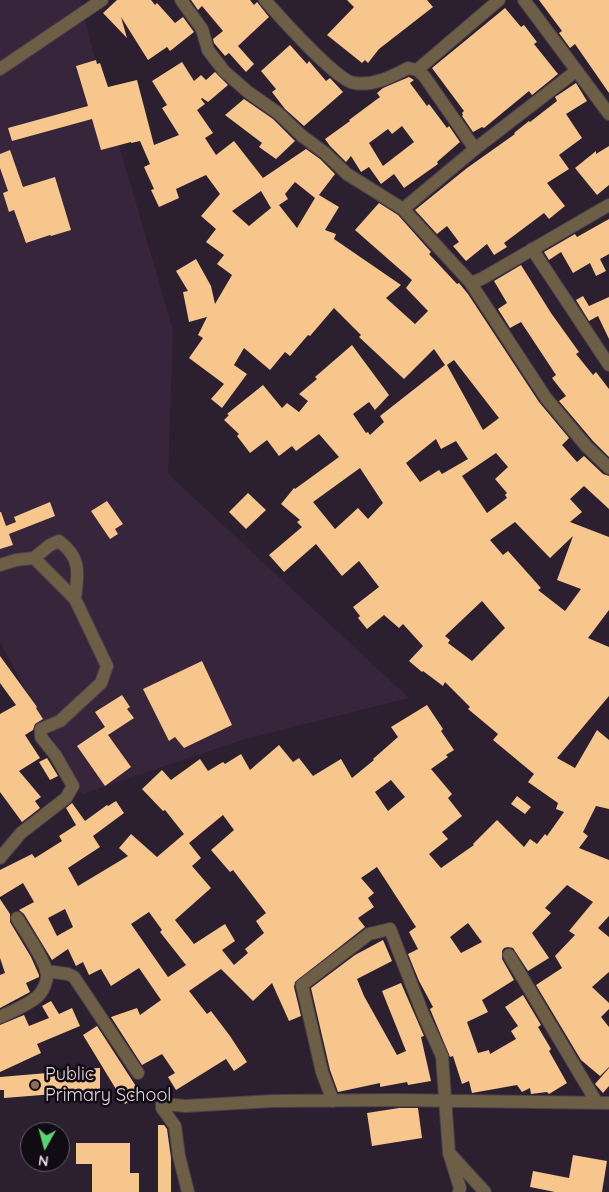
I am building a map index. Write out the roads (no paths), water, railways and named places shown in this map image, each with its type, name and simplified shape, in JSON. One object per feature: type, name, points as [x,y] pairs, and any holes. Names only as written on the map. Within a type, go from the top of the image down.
[{"type":"street","points":[[0,70],[102,0]]},
{"type":"street","points":[[181,0],[202,29],[208,50],[224,71],[248,92],[278,113],[347,174],[403,209],[470,282],[546,398],[587,447],[609,468]]},
{"type":"street","points":[[265,0],[298,38],[351,83],[369,84],[386,79],[408,68],[416,70],[424,76],[475,149]]},
{"type":"street","points":[[416,70],[499,0]]},
{"type":"street","points":[[524,0],[609,114]]},
{"type":"street","points":[[403,209],[475,149],[576,71]]},
{"type":"street","points":[[470,282],[483,278],[609,205]]},
{"type":"street","points":[[532,249],[607,359]]},
{"type":"street","points":[[0,565],[16,560],[34,558],[50,545],[59,541],[75,557],[78,568],[76,599]]},
{"type":"street","points":[[0,858],[21,833],[66,798],[72,786],[56,756],[41,737],[39,731],[60,721],[101,683],[107,666],[76,599],[34,558]]},
{"type":"street","points":[[0,1017],[39,995],[47,979],[46,971],[18,918]]},
{"type":"street","points":[[333,1102],[322,1072],[302,985],[369,934],[390,929],[423,1014],[442,1056],[448,1153],[460,1188],[459,1192]]},
{"type":"street","points":[[509,955],[603,1103]]},
{"type":"street","points":[[46,971],[68,974],[74,977],[138,1073]]},
{"type":"street","points":[[188,1192],[179,1156],[175,1126],[162,1108],[162,1104],[186,1106],[273,1102],[444,1100],[603,1103]]},
{"type":"street","points":[[448,1153],[485,1192]]},
{"type":"place","name":"Public Primary School","points":[[35,1085]]}]
